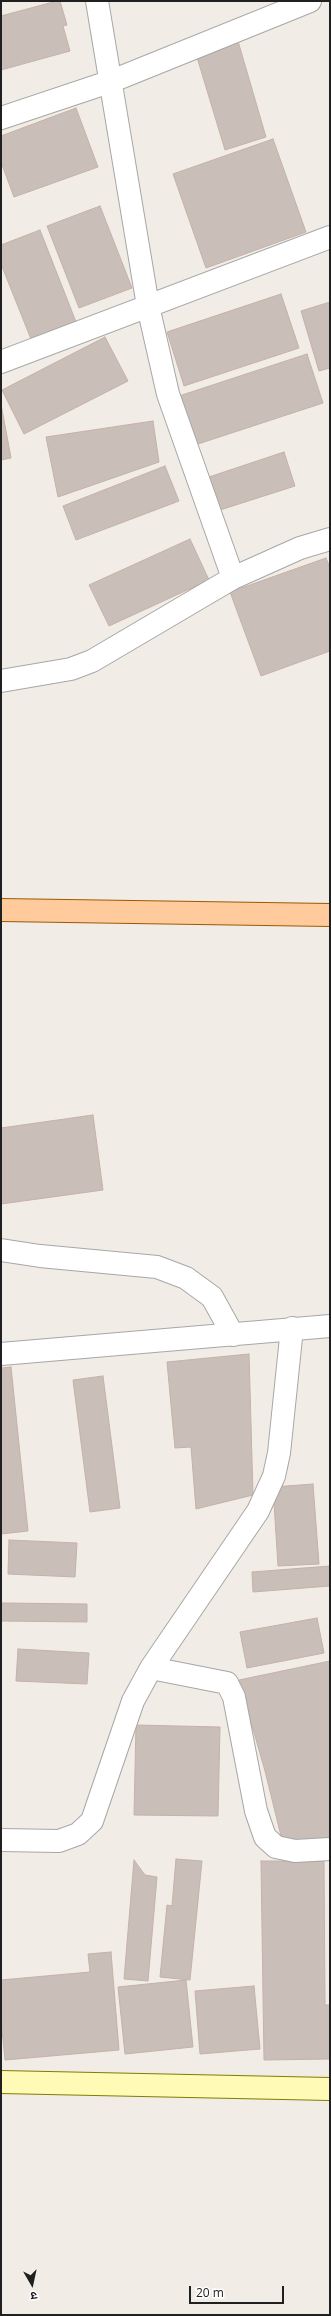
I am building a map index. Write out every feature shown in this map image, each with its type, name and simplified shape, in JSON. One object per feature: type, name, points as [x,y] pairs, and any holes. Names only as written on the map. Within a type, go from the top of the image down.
[{"type":"main road","points":[[1,910],[330,915]]},
{"type":"street","points":[[97,1],[112,81],[148,306],[168,394],[233,578]]},
{"type":"street","points":[[1,118],[112,81],[298,3]]},
{"type":"street","points":[[1,362],[330,237]]},
{"type":"street","points":[[1,681],[71,669],[92,661],[233,578],[300,548],[330,540]]},
{"type":"street","points":[[1,1250],[40,1256],[157,1267],[186,1278],[212,1297],[233,1335]]},
{"type":"street","points":[[1,1354],[233,1335],[292,1328],[330,1326]]},
{"type":"street","points":[[1,1840],[59,1841],[78,1834],[92,1821],[133,1701],[151,1668],[258,1511],[274,1476],[279,1453],[292,1328]]},
{"type":"street","points":[[151,1668],[227,1683],[234,1697],[256,1811],[265,1837],[276,1847],[288,1850],[330,1849]]},
{"type":"street","points":[[1,2082],[330,2089]]},
{"type":"building","points":[[60,1],[67,25],[63,26],[70,51],[1,70],[1,16]]},
{"type":"building","points":[[238,41],[266,137],[225,150],[196,54]]},
{"type":"building","points":[[76,108],[98,167],[14,197],[1,162],[1,136]]},
{"type":"building","points":[[273,139],[306,232],[206,268],[173,174]]},
{"type":"building","points":[[100,206],[132,288],[79,308],[47,226]]},
{"type":"building","points":[[40,230],[78,327],[33,344],[1,264],[1,245]]},
{"type":"building","points":[[281,294],[299,348],[184,386],[167,332]]},
{"type":"building","points":[[330,302],[330,368],[319,371],[301,311]]},
{"type":"building","points":[[105,337],[128,381],[24,434],[2,390]]},
{"type":"building","points":[[307,354],[323,403],[195,445],[179,396]]},
{"type":"building","points":[[1,404],[11,458],[1,460]]},
{"type":"building","points":[[153,421],[159,462],[58,497],[46,437]]},
{"type":"building","points":[[284,452],[295,486],[217,511],[206,478]]},
{"type":"building","points":[[165,466],[179,501],[76,540],[63,506]]},
{"type":"building","points":[[190,539],[209,580],[109,626],[89,585]]},
{"type":"building","points":[[326,558],[330,568],[330,651],[261,676],[230,592]]},
{"type":"building","points":[[93,1115],[103,1190],[1,1204],[1,1128]]},
{"type":"building","points":[[249,1354],[253,1495],[196,1509],[191,1447],[175,1448],[167,1362]]},
{"type":"building","points":[[11,1367],[28,1531],[1,1534],[1,1368]]},
{"type":"building","points":[[103,1376],[120,1508],[90,1512],[73,1380]]},
{"type":"building","points":[[313,1484],[319,1564],[278,1566],[273,1487]]},
{"type":"building","points":[[9,1540],[77,1543],[75,1577],[8,1574]]},
{"type":"building","points":[[330,1566],[330,1586],[253,1592],[252,1572]]},
{"type":"building","points":[[1,1603],[87,1604],[87,1622],[1,1621]]},
{"type":"building","points":[[317,1618],[324,1653],[247,1668],[240,1632]]},
{"type":"building","points":[[18,1649],[89,1653],[87,1684],[16,1681]]},
{"type":"building","points":[[330,1661],[330,1841],[297,1842],[281,1836],[265,1771],[239,1680]]},
{"type":"building","points":[[136,1725],[220,1727],[218,1816],[134,1815]]},
{"type":"building","points":[[176,1859],[202,1861],[190,1980],[160,1977],[167,1905],[172,1906]]},
{"type":"building","points":[[134,1860],[145,1875],[157,1877],[148,1981],[124,1979]]},
{"type":"building","points":[[261,1861],[324,1861],[325,2005],[330,2005],[330,2059],[264,2060]]},
{"type":"building","points":[[111,1952],[119,2050],[5,2060],[1,2019],[1,1980],[90,1972],[88,1954]]},
{"type":"building","points":[[186,1980],[193,2047],[125,2054],[118,1987]]},
{"type":"building","points":[[254,1986],[260,2049],[200,2054],[195,1991]]}]
